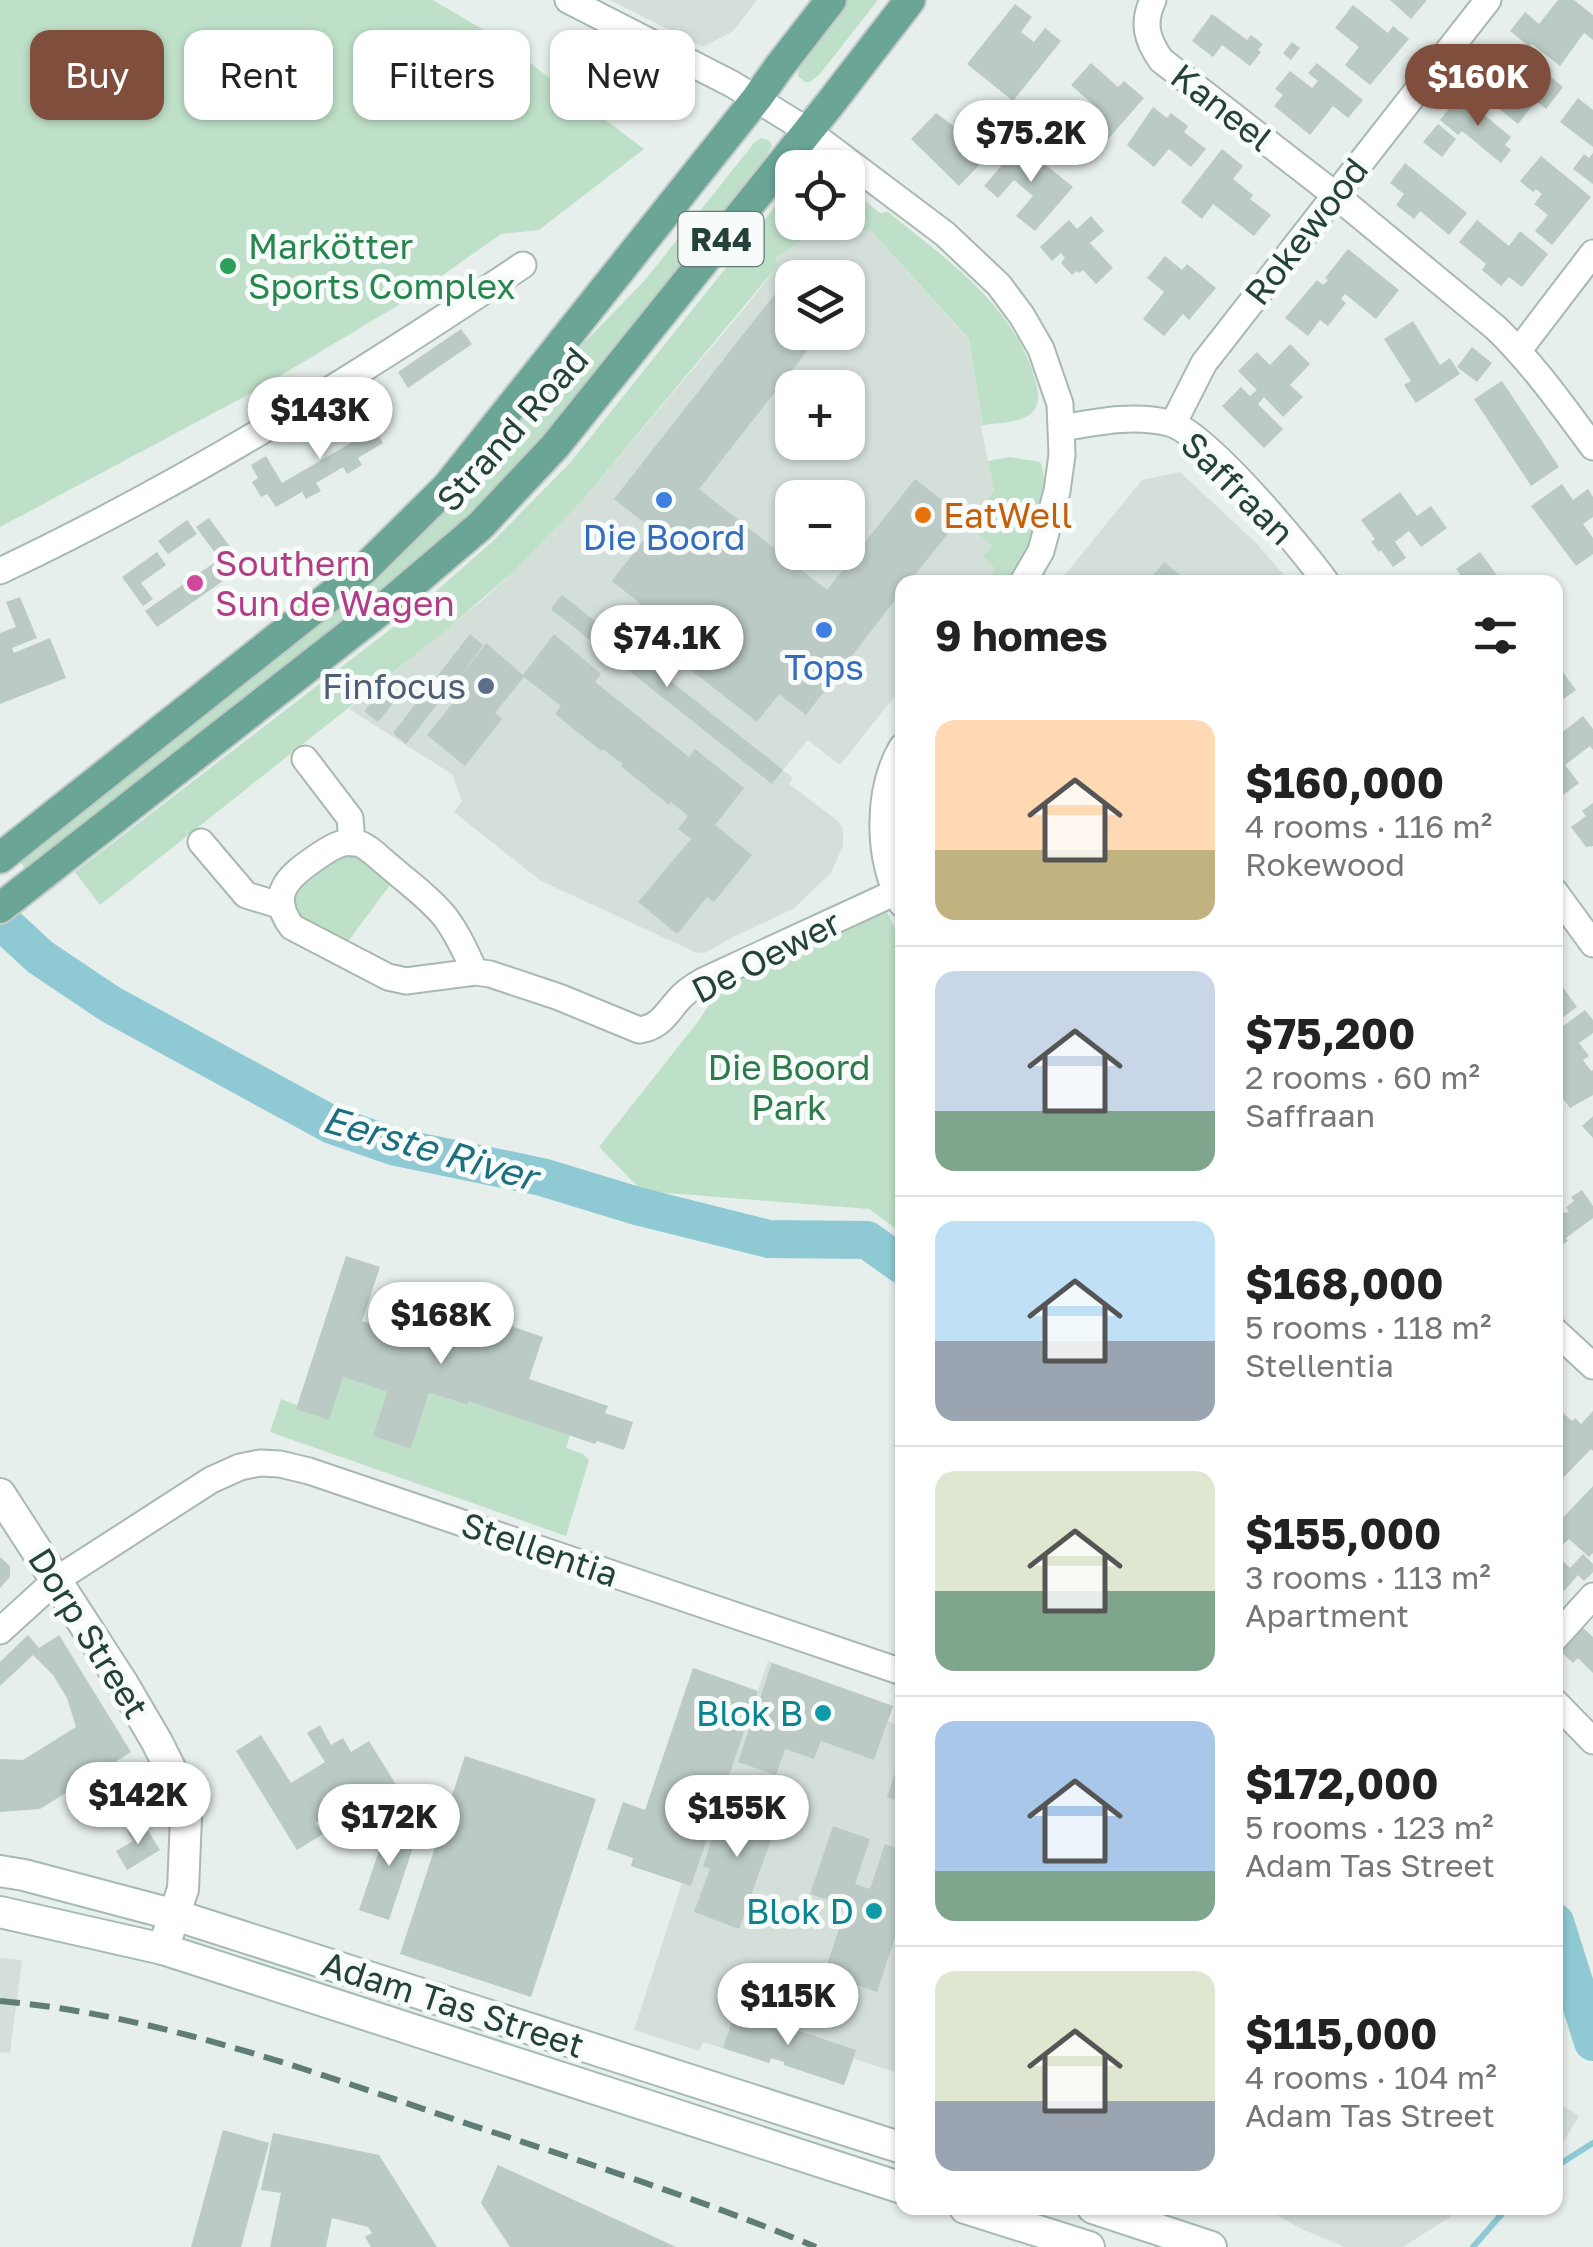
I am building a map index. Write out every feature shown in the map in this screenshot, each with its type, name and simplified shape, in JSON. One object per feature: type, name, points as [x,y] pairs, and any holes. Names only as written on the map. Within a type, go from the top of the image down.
[{"type":"main road","name":"Strand Road","points":[[0,858],[363,570],[447,487],[831,0]]},
{"type":"main road","name":"Strand Road","points":[[0,908],[386,606],[480,526],[556,446],[910,0]]},
{"type":"main road","name":"Dorp Street","points":[[0,1494],[123,1684],[180,1788],[186,1818],[183,1889],[163,1949]]},
{"type":"main road","name":"Adam Tas Street","points":[[0,1871],[175,1914],[895,2146]]},
{"type":"main road","name":"Adam Tas Street","points":[[0,1912],[163,1949],[895,2186]]},
{"type":"main road","points":[[987,2215],[1089,2247]]},
{"type":"main road","points":[[1114,2215],[1211,2247]]},
{"type":"street","points":[[568,0],[757,98],[808,131],[945,234],[1000,285],[1046,360],[1060,404],[1062,455],[1057,492],[1041,551],[1027,575]]},
{"type":"street","name":"Kaneel","points":[[1153,0],[1146,30],[1150,45],[1161,60],[1334,194],[1496,328],[1519,350],[1593,447]]},
{"type":"street","name":"Rokewood","points":[[1173,424],[1204,362],[1488,0]]},
{"type":"street","points":[[1519,350],[1593,253]]},
{"type":"street","points":[[0,571],[135,505],[255,436],[392,353],[524,265]]},
{"type":"street","name":"Saffraan","points":[[1062,428],[1128,418],[1173,424],[1204,445],[1320,575]]},
{"type":"street","points":[[306,760],[350,818],[352,843]]},
{"type":"street","points":[[895,767],[885,795],[884,845],[895,884]]},
{"type":"street","name":"De Oewer","points":[[202,842],[246,895],[282,906],[292,927],[388,977],[406,981],[475,972],[503,977],[639,1030],[660,1023],[682,996],[702,981],[895,900]]},
{"type":"street","points":[[282,906],[282,894],[295,872],[328,849],[346,842],[368,848],[434,905],[455,932],[475,972]]},
{"type":"street","points":[[1563,901],[1589,931]]},
{"type":"street","points":[[1563,1338],[1593,1366]]},
{"type":"street","name":"Stellentia","points":[[0,1631],[56,1580],[179,1500],[211,1480],[260,1463],[280,1464],[365,1490],[895,1670]]},
{"type":"street","points":[[1563,1628],[1586,1600]]},
{"type":"street","points":[[1563,1710],[1593,1740]]},
{"type":"shaded area","points":[[610,0],[757,0],[733,31],[703,47],[695,43],[695,30],[669,30]]},
{"type":"shaded area","points":[[865,230],[870,230],[969,340],[994,491],[992,545],[996,569],[991,575],[895,575],[895,696],[840,765],[808,740],[783,770],[793,778],[789,784],[843,829],[843,845],[831,873],[793,909],[705,953],[695,952],[541,881],[454,812],[462,801],[452,774],[349,709],[485,598],[581,502],[775,269],[775,350],[865,350],[865,260],[776,260],[802,240],[865,240]]},
{"type":"shaded area","points":[[1180,472],[1256,543],[1284,575],[1065,575],[1142,480]]},
{"type":"shaded area","points":[[768,1661],[893,1706],[888,1721],[895,1724],[895,2072],[854,2059],[844,2085],[771,2058],[769,2063],[703,2042],[699,2051],[634,2030],[682,1883],[691,1886]]},
{"type":"shaded area","points":[[0,1958],[22,1960],[10,2053],[0,2052]]},
{"type":"shaded area","points":[[1563,2106],[1579,2116],[1563,2142]]},
{"type":"shaded area","points":[[1276,2215],[1453,2215],[1403,2247],[1345,2247]]},
{"type":"green space","name":"Markötter Sports Complex","points":[[0,0],[433,0],[484,30],[353,30],[353,120],[530,120],[530,63],[550,78],[550,120],[606,120],[644,149],[539,230],[501,234],[410,298],[253,392],[0,527]]},
{"type":"green space","points":[[846,0],[878,0],[819,75],[805,82],[798,76],[804,58]]},
{"type":"green space","points":[[761,138],[772,146],[764,160],[561,418],[472,512],[404,575],[27,870],[18,860],[468,482],[583,344],[645,280]]},
{"type":"green space","points":[[865,201],[880,213],[888,212],[931,246],[991,302],[1022,346],[1033,372],[1038,395],[1034,411],[1019,420],[983,425],[969,339],[870,230],[865,230]]},
{"type":"green space","points":[[775,207],[775,240],[802,240],[775,258],[775,269],[581,502],[514,571],[439,636],[100,905],[75,872],[409,615],[493,541],[570,463]]},
{"type":"green space","points":[[1010,457],[1040,462],[1044,476],[1041,507],[1012,575],[991,575],[996,569],[983,557],[992,545],[967,525],[994,491],[988,461]]},
{"type":"green space","points":[[351,849],[393,881],[346,944],[295,914],[292,889]]},
{"type":"green space","name":"Die Boord Park","points":[[884,905],[895,929],[895,1228],[869,1209],[642,1191],[599,1147],[700,1019],[720,987]]},
{"type":"green space","points":[[343,1377],[387,1392],[373,1436],[411,1449],[429,1393],[466,1405],[468,1401],[570,1435],[566,1448],[589,1460],[566,1536],[270,1432],[281,1399],[297,1405],[296,1409]]},
{"type":"building","points":[[1390,0],[1427,0],[1411,19]]},
{"type":"building","points":[[1558,0],[1574,0],[1593,15],[1593,40],[1584,33],[1560,66],[1510,31],[1525,12],[1539,24]]},
{"type":"building","points":[[1015,4],[1032,17],[1021,32],[1034,42],[1045,28],[1061,41],[1013,101],[967,64]]},
{"type":"building","points":[[1353,5],[1388,33],[1393,26],[1409,39],[1370,85],[1345,65],[1359,47],[1335,28]]},
{"type":"building","points":[[1212,14],[1247,40],[1251,35],[1263,44],[1250,66],[1222,45],[1213,57],[1192,41]]},
{"type":"building","points":[[1292,42],[1300,48],[1291,60],[1283,53]]},
{"type":"building","points":[[1525,56],[1563,87],[1546,109],[1536,101],[1518,124],[1492,103]]},
{"type":"building","points":[[1091,63],[1118,87],[1124,81],[1144,98],[1108,139],[1088,121],[1098,109],[1071,85]]},
{"type":"building","points":[[1317,63],[1363,100],[1348,118],[1333,106],[1310,135],[1274,106],[1283,95],[1275,89],[1290,71],[1312,88],[1318,81],[1308,73]]},
{"type":"building","points":[[1578,98],[1593,110],[1593,147],[1560,122]]},
{"type":"building","points":[[1466,100],[1511,137],[1505,145],[1511,150],[1501,163],[1462,131],[1458,135],[1440,120],[1453,104],[1460,109]]},
{"type":"building","points":[[1153,107],[1167,118],[1171,113],[1188,126],[1184,132],[1206,149],[1191,167],[1169,149],[1154,167],[1127,145]]},
{"type":"building","points":[[936,113],[974,141],[967,149],[981,163],[959,186],[911,139]]},
{"type":"building","points":[[1438,124],[1456,139],[1442,157],[1423,142]]},
{"type":"building","points":[[1020,144],[1073,187],[1035,231],[1016,216],[1033,196],[1014,180],[998,198],[984,186]]},
{"type":"building","points":[[1222,149],[1243,166],[1233,179],[1271,215],[1254,236],[1213,204],[1202,219],[1181,202]]},
{"type":"building","points":[[1593,153],[1593,184],[1573,169],[1584,154],[1589,158]]},
{"type":"building","points":[[1541,156],[1591,197],[1552,245],[1535,231],[1548,215],[1534,204],[1542,194],[1520,181]]},
{"type":"building","points":[[1405,163],[1467,213],[1449,235],[1420,211],[1414,219],[1396,205],[1404,194],[1390,183]]},
{"type":"building","points":[[1091,216],[1104,231],[1090,243],[1113,268],[1096,284],[1083,270],[1072,275],[1061,263],[1065,258],[1061,253],[1052,261],[1040,247],[1069,220],[1077,229]]},
{"type":"building","points":[[1477,220],[1509,246],[1520,231],[1548,254],[1522,287],[1509,277],[1501,286],[1482,270],[1486,264],[1459,242]]},
{"type":"building","points":[[1348,249],[1399,290],[1376,319],[1345,294],[1341,299],[1346,303],[1328,326],[1320,320],[1308,336],[1285,318],[1317,280],[1323,285],[1328,280],[1325,278]]},
{"type":"building","points":[[1165,256],[1182,270],[1187,264],[1216,288],[1189,320],[1183,314],[1164,336],[1143,319],[1164,292],[1147,278]]},
{"type":"building","name":"Die Boord","points":[[775,294],[775,350],[808,350],[792,370],[775,370],[775,392],[699,489],[775,549],[775,570],[802,570],[827,590],[843,570],[865,570],[865,542],[915,479],[962,516],[915,575],[895,575],[895,600],[806,715],[779,694],[757,722],[634,625],[647,609],[612,581],[652,529],[614,499]]},
{"type":"building","points":[[1413,321],[1440,365],[1450,358],[1460,374],[1416,403],[1404,385],[1411,381],[1384,339]]},
{"type":"building","points":[[461,329],[472,344],[408,388],[398,372]]},
{"type":"building","points":[[1290,344],[1310,364],[1290,385],[1303,397],[1283,417],[1264,397],[1258,404],[1283,429],[1264,448],[1222,406],[1241,387],[1250,396],[1257,390],[1238,371],[1257,352],[1270,365]]},
{"type":"building","points":[[1472,347],[1492,363],[1477,382],[1457,367]]},
{"type":"building","points":[[1502,381],[1559,467],[1531,486],[1474,399]]},
{"type":"building","points":[[358,401],[367,415],[373,412],[382,426],[375,430],[383,443],[358,458],[362,465],[347,474],[343,467],[316,483],[321,491],[306,499],[302,492],[276,507],[267,494],[261,497],[252,482],[258,478],[251,465],[266,456],[282,483],[361,437],[344,410]]},
{"type":"building","points":[[1562,484],[1573,500],[1588,489],[1593,497],[1593,517],[1583,524],[1593,538],[1593,554],[1576,566],[1531,506]]},
{"type":"building","points":[[1400,492],[1417,516],[1431,506],[1447,528],[1421,547],[1409,531],[1395,542],[1406,558],[1393,567],[1371,542],[1375,539],[1361,520]]},
{"type":"building","points":[[209,518],[231,548],[218,557],[196,527]]},
{"type":"building","points":[[187,520],[197,534],[168,554],[158,541]]},
{"type":"building","points":[[231,551],[243,567],[157,627],[145,611]]},
{"type":"building","points":[[157,552],[166,565],[141,583],[153,599],[143,606],[122,577]]},
{"type":"building","points":[[1480,552],[1497,575],[1461,575],[1456,569]]},
{"type":"building","points":[[1164,562],[1180,575],[1154,575]]},
{"type":"building","points":[[562,595],[783,770],[772,784],[551,609]]},
{"type":"building","points":[[20,597],[37,638],[12,648],[14,653],[50,638],[66,678],[0,704],[0,633],[16,627],[6,602]]},
{"type":"building","points":[[470,634],[483,645],[458,680],[486,643],[523,675],[554,634],[601,674],[595,682],[689,757],[695,749],[744,788],[715,825],[752,855],[714,902],[707,897],[677,934],[638,902],[691,839],[678,829],[688,816],[555,714],[561,706],[524,677],[495,713],[502,719],[465,766],[427,735],[456,699],[447,692],[406,744],[393,733]]},
{"type":"building","points":[[1563,672],[1576,690],[1563,699]]},
{"type":"building","points":[[384,687],[398,697],[378,722],[364,711]]},
{"type":"building","points":[[1583,716],[1593,729],[1593,750],[1590,746],[1565,765],[1579,783],[1563,795],[1563,732]]},
{"type":"building","points":[[1593,803],[1593,846],[1586,847],[1571,827],[1586,816],[1582,811]]},
{"type":"building","points":[[1563,987],[1577,1007],[1563,1017]]},
{"type":"building","points":[[1585,1010],[1593,1020],[1593,1033],[1579,1043],[1589,1056],[1583,1060],[1593,1070],[1593,1095],[1570,1108],[1563,1099],[1563,1026]]},
{"type":"building","points":[[1593,1116],[1593,1138],[1582,1126]]},
{"type":"building","points":[[1582,1190],[1593,1206],[1593,1218],[1563,1244],[1563,1213],[1569,1212],[1566,1207],[1574,1201],[1571,1197]]},
{"type":"building","points":[[346,1256],[380,1267],[362,1321],[413,1338],[431,1284],[464,1295],[447,1346],[452,1348],[466,1306],[492,1314],[490,1319],[543,1337],[529,1379],[608,1406],[605,1413],[633,1422],[624,1450],[468,1401],[467,1405],[429,1393],[411,1449],[373,1436],[387,1392],[343,1377],[329,1420],[296,1409]]},
{"type":"building","points":[[1593,1411],[1591,1449],[1563,1478],[1563,1413],[1581,1424]]},
{"type":"building","points":[[1593,1486],[1593,1553],[1589,1557],[1569,1539],[1563,1544],[1563,1518]]},
{"type":"building","points":[[1583,1554],[1593,1564],[1593,1572],[1584,1581],[1578,1575],[1564,1591],[1563,1563],[1570,1568]]},
{"type":"building","points":[[0,1557],[10,1566],[10,1577],[0,1588]]},
{"type":"building","points":[[1581,1626],[1593,1637],[1593,1673],[1578,1658],[1573,1663],[1563,1654],[1563,1646]]},
{"type":"building","points":[[28,1635],[39,1648],[59,1635],[131,1752],[40,1809],[0,1812],[0,1759],[23,1760],[76,1727],[67,1698],[53,1675],[33,1655],[0,1686],[0,1662]]},
{"type":"building","name":"Blok B","points":[[772,1663],[893,1706],[874,1760],[821,1741],[814,1759],[785,1749],[776,1775],[738,1762]]},
{"type":"building","points":[[693,1668],[758,1691],[691,1886],[631,1866],[633,1858],[607,1849],[623,1802],[645,1810]]},
{"type":"building","points":[[320,1725],[331,1745],[343,1738],[351,1752],[369,1741],[400,1791],[359,1817],[350,1801],[315,1823],[323,1834],[297,1850],[236,1751],[261,1735],[291,1783],[325,1762],[307,1733]]},
{"type":"building","points":[[465,1756],[596,1799],[531,1997],[400,1954]]},
{"type":"building","points":[[895,1773],[895,1800],[887,1797]]},
{"type":"building","points":[[737,1793],[782,1809],[739,1929],[694,1912],[710,1869],[703,1866],[714,1834],[722,1836]]},
{"type":"building","points":[[395,1816],[410,1821],[408,1828],[418,1832],[389,1920],[359,1910],[388,1824],[392,1826]]},
{"type":"building","points":[[140,1823],[160,1850],[127,1870],[116,1851],[133,1841],[127,1831]]},
{"type":"building","name":"Blok D","points":[[833,1826],[870,1839],[855,1884],[870,1889],[885,1844],[895,1848],[895,1937],[877,1992],[824,1973],[847,1906],[810,1894]]},
{"type":"building","points":[[736,2009],[782,2025],[781,2029],[795,2034],[796,2030],[856,2050],[844,2085],[778,2060],[771,2058],[769,2063],[723,2048]]},
{"type":"building","points":[[223,2130],[269,2143],[241,2247],[191,2247]]},
{"type":"building","points":[[273,2133],[379,2155],[437,2247],[371,2247],[365,2237],[372,2233],[368,2227],[332,2218],[326,2247],[270,2247],[281,2193],[261,2190]]},
{"type":"building","points":[[498,2165],[676,2247],[510,2247],[481,2203]]},
{"type":"waterway","name":"Eerste River","points":[[0,920],[40,957],[110,1004],[332,1125],[396,1147],[542,1177],[769,1239],[867,1240],[895,1260]]},
{"type":"waterway","name":"Eerste River","points":[[1563,1947],[1593,2042]]},
{"type":"waterway","points":[[1563,2162],[1593,2143]]},
{"type":"waterway","points":[[1473,2247],[1501,2215]]},
{"type":"railway","points":[[0,2001],[117,2018],[288,2064],[637,2180],[816,2247]]},
{"type":"place","name":"Markötter Sports Complex","points":[[228,266]]},
{"type":"place","name":"Die Boord","points":[[664,500]]},
{"type":"place","name":"EatWell","points":[[923,515]]},
{"type":"place","name":"Southern Sun de Wagen","points":[[195,583]]},
{"type":"place","name":"Tops","points":[[824,630]]},
{"type":"place","name":"Finfocus","points":[[486,686]]},
{"type":"place","name":"Blok B","points":[[823,1713]]},
{"type":"place","name":"Blok D","points":[[874,1911]]}]
